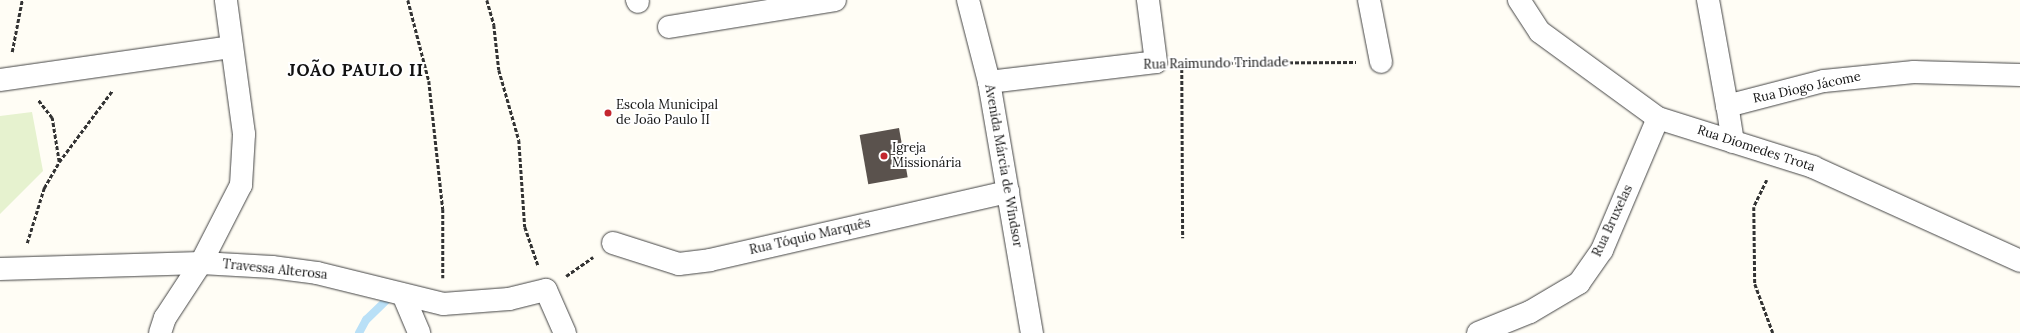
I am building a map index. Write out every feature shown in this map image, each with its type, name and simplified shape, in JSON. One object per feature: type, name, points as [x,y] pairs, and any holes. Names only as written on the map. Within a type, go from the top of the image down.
[{"type":"street","points":[[160,333],[165,318],[201,263],[242,178],[244,134],[226,0]]},
{"type":"street","points":[[669,27],[835,0]]},
{"type":"street","name":"Avenida Márcia de Windsor","points":[[968,0],[989,82],[1032,333]]},
{"type":"street","points":[[1148,0],[1156,62]]},
{"type":"street","points":[[1370,0],[1381,62]]},
{"type":"street","name":"Rua Diomedes Trota","points":[[1519,0],[1540,32],[1658,118],[1733,142],[1780,154],[1846,180],[2020,261]]},
{"type":"street","points":[[1708,0],[1733,142]]},
{"type":"street","points":[[8,79],[133,63],[232,46]]},
{"type":"street","name":"Rua Raimundo Trindade","points":[[989,82],[1156,62]]},
{"type":"street","name":"Rua Diogo Jácome","points":[[1727,106],[1824,81],[1876,74],[2020,75]]},
{"type":"street","name":"Rua Bruxelas","points":[[1478,333],[1530,312],[1579,283],[1602,250],[1658,118]]},
{"type":"street","name":"Rua Tóquio Marquês","points":[[613,243],[679,264],[710,260],[1008,192]]},
{"type":"street","name":"Travessa Alterosa","points":[[10,269],[201,263],[317,273],[404,297],[443,304],[510,299],[546,290]]},
{"type":"street","points":[[546,290],[565,333]]},
{"type":"street","points":[[404,297],[418,333]]},
{"type":"path","points":[[22,0],[11,44],[8,79],[52,118],[59,162]]},
{"type":"path","points":[[408,0],[429,82],[442,194],[443,304]]},
{"type":"path","points":[[487,0],[494,25],[499,70],[519,140],[525,227],[546,290],[613,243]]},
{"type":"path","name":"Rua Raimundo Trindade","points":[[1156,62],[1182,64],[1381,62]]},
{"type":"path","points":[[10,269],[44,188],[59,162],[133,63]]},
{"type":"path","points":[[1182,64],[1183,238]]},
{"type":"path","points":[[1773,333],[1755,284],[1754,207],[1780,154]]},
{"type":"green space","points":[[32,112],[43,171],[0,214],[0,116]]},
{"type":"building","name":"Igreja Missionária","points":[[899,128],[908,177],[868,184],[860,135]]},
{"type":"waterway","points":[[359,333],[366,320],[388,299]]},
{"type":"place","name":"Escola Municipal de João Paulo II","points":[[608,113]]},
{"type":"place","name":"Igreja Missionária","points":[[884,156]]},
{"type":"district","name":"JOÃO PAULO II","points":[[356,71]]}]
